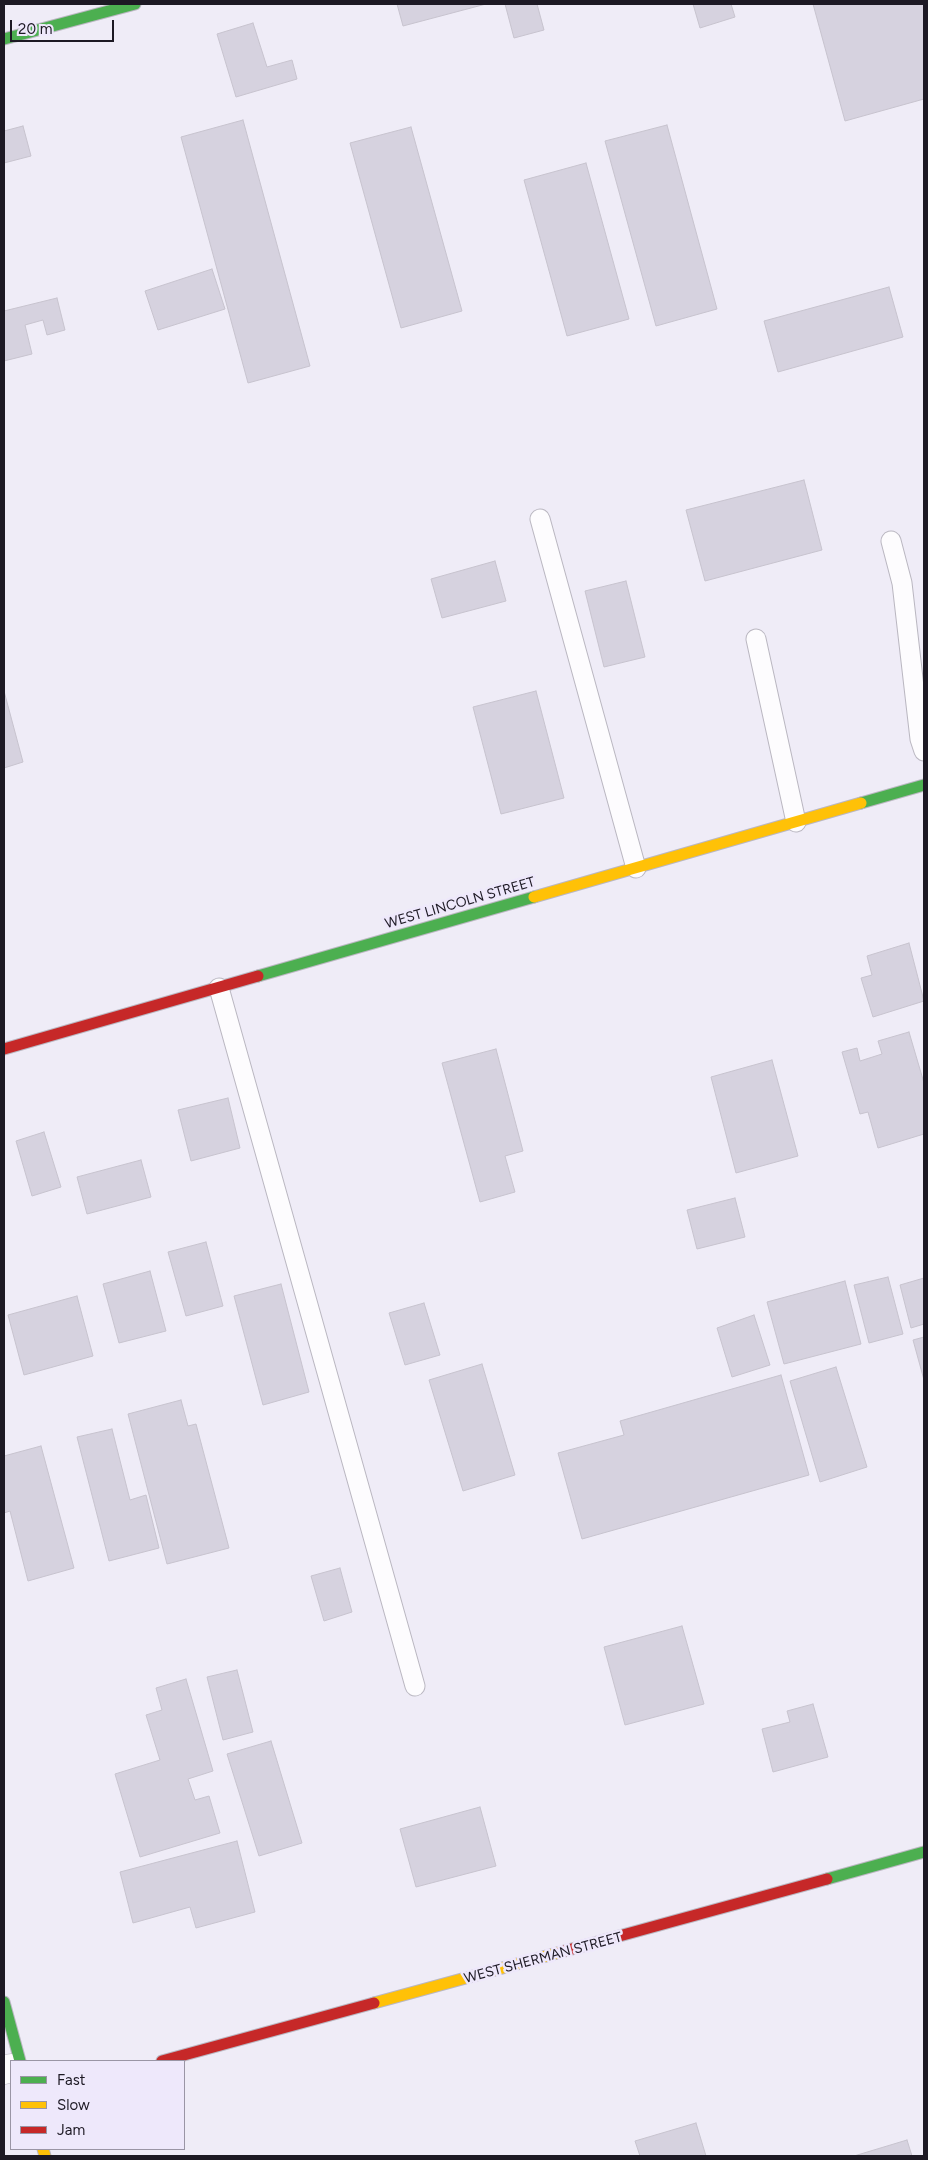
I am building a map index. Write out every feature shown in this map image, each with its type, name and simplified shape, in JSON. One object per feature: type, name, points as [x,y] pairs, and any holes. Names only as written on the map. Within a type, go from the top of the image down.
[{"type":"street","points":[[4,39],[135,4]]},
{"type":"street","name":"WEST LINCOLN STREET","points":[[4,1050],[924,785]]},
{"type":"street","name":"WEST SHERMAN STREET","points":[[166,2060],[924,1852]]},
{"type":"street","points":[[4,2002],[20,2060]]},
{"type":"lane","points":[[540,519],[636,868]]},
{"type":"lane","points":[[891,541],[902,583],[920,738],[924,751]]},
{"type":"lane","points":[[756,639],[796,822]]},
{"type":"lane","points":[[219,988],[415,1686]]},
{"type":"building","points":[[397,4],[486,4],[403,26]]},
{"type":"building","points":[[505,4],[537,4],[544,30],[514,38]]},
{"type":"building","points":[[693,4],[731,4],[735,17],[700,28]]},
{"type":"building","points":[[813,4],[924,4],[924,99],[845,121]]},
{"type":"building","points":[[253,23],[267,67],[292,60],[297,79],[236,97],[217,34]]},
{"type":"building","points":[[243,120],[310,366],[248,383],[181,137]]},
{"type":"building","points":[[667,125],[717,309],[656,326],[605,141]]},
{"type":"building","points":[[23,126],[31,156],[4,163],[4,131]]},
{"type":"building","points":[[411,127],[462,311],[401,328],[350,143]]},
{"type":"building","points":[[586,163],[629,319],[567,336],[524,180]]},
{"type":"building","points":[[212,269],[225,309],[158,330],[145,291]]},
{"type":"building","points":[[889,287],[903,337],[778,372],[764,321]]},
{"type":"building","points":[[57,298],[65,330],[47,335],[43,320],[25,325],[32,354],[4,361],[4,311]]},
{"type":"building","points":[[804,480],[822,550],[705,581],[686,510]]},
{"type":"building","points":[[495,561],[506,601],[442,618],[431,579]]},
{"type":"building","points":[[626,581],[645,657],[604,667],[585,591]]},
{"type":"building","points":[[4,691],[23,762],[4,768]]},
{"type":"building","points":[[536,691],[564,798],[501,814],[473,707]]},
{"type":"building","points":[[909,943],[924,1001],[873,1017],[861,978],[872,975],[867,956]]},
{"type":"building","points":[[909,1032],[924,1083],[924,1134],[878,1148],[868,1112],[860,1114],[842,1052],[857,1048],[860,1061],[882,1054],[878,1041]]},
{"type":"building","points":[[496,1049],[523,1151],[505,1156],[515,1192],[480,1202],[442,1063]]},
{"type":"building","points":[[772,1060],[798,1156],[736,1173],[711,1077]]},
{"type":"building","points":[[228,1098],[240,1148],[191,1161],[178,1110]]},
{"type":"building","points":[[44,1132],[61,1187],[32,1196],[16,1141]]},
{"type":"building","points":[[141,1160],[151,1197],[87,1214],[77,1177]]},
{"type":"building","points":[[735,1198],[745,1237],[697,1249],[687,1210]]},
{"type":"building","points":[[206,1242],[223,1306],[186,1316],[168,1252]]},
{"type":"building","points":[[150,1271],[166,1331],[119,1343],[103,1284]]},
{"type":"building","points":[[888,1277],[903,1334],[869,1343],[854,1285]]},
{"type":"building","points":[[924,1278],[924,1324],[911,1328],[900,1285]]},
{"type":"building","points":[[845,1281],[861,1344],[784,1364],[767,1302]]},
{"type":"building","points":[[281,1284],[309,1392],[263,1405],[234,1296]]},
{"type":"building","points":[[77,1296],[93,1356],[24,1375],[8,1315]]},
{"type":"building","points":[[424,1303],[440,1355],[405,1365],[389,1313]]},
{"type":"building","points":[[754,1315],[770,1365],[732,1377],[717,1328]]},
{"type":"building","points":[[924,1337],[924,1380],[913,1340]]},
{"type":"building","points":[[482,1364],[515,1475],[463,1491],[429,1380]]},
{"type":"building","points":[[836,1367],[867,1467],[820,1482],[790,1381]]},
{"type":"building","points":[[781,1375],[809,1475],[582,1539],[558,1453],[624,1435],[620,1421]]},
{"type":"building","points":[[181,1400],[188,1426],[196,1424],[229,1548],[167,1564],[128,1414]]},
{"type":"building","points":[[112,1429],[130,1500],[146,1495],[159,1548],[109,1561],[77,1437]]},
{"type":"building","points":[[41,1446],[74,1568],[28,1581],[10,1511],[4,1513],[4,1456]]},
{"type":"building","points":[[340,1568],[352,1612],[324,1621],[311,1576]]},
{"type":"building","points":[[682,1626],[704,1704],[625,1725],[604,1647]]},
{"type":"building","points":[[237,1670],[253,1732],[223,1740],[207,1677]]},
{"type":"building","points":[[186,1679],[213,1771],[188,1779],[195,1800],[209,1796],[220,1833],[140,1857],[115,1774],[160,1760],[146,1715],[162,1710],[156,1688]]},
{"type":"building","points":[[813,1704],[828,1757],[773,1772],[762,1729],[790,1722],[787,1711]]},
{"type":"building","points":[[271,1741],[302,1843],[259,1856],[227,1754]]},
{"type":"building","points":[[480,1807],[496,1866],[416,1887],[400,1829]]},
{"type":"building","points":[[237,1841],[255,1912],[196,1928],[190,1907],[133,1923],[120,1872]]},
{"type":"building","points":[[696,2123],[706,2156],[640,2156],[635,2141]]},
{"type":"building","points":[[907,2140],[912,2156],[854,2156]]},
{"type":"traffic: fast","points":[[4,39],[135,4]]},
{"type":"traffic: fast","points":[[861,803],[924,785]]},
{"type":"traffic: fast","points":[[258,976],[534,897]]},
{"type":"traffic: fast","points":[[827,1879],[924,1852]]},
{"type":"traffic: fast","points":[[4,2002],[20,2060]]},
{"type":"traffic: slow","points":[[534,897],[861,803]]},
{"type":"traffic: slow","points":[[374,2003],[561,1952]]},
{"type":"traffic: slow","points":[[43,2150],[45,2156]]},
{"type":"traffic: jam","points":[[4,1049],[258,976]]},
{"type":"traffic: jam","points":[[561,1952],[827,1879]]},
{"type":"traffic: jam","points":[[166,2060],[374,2003]]}]
